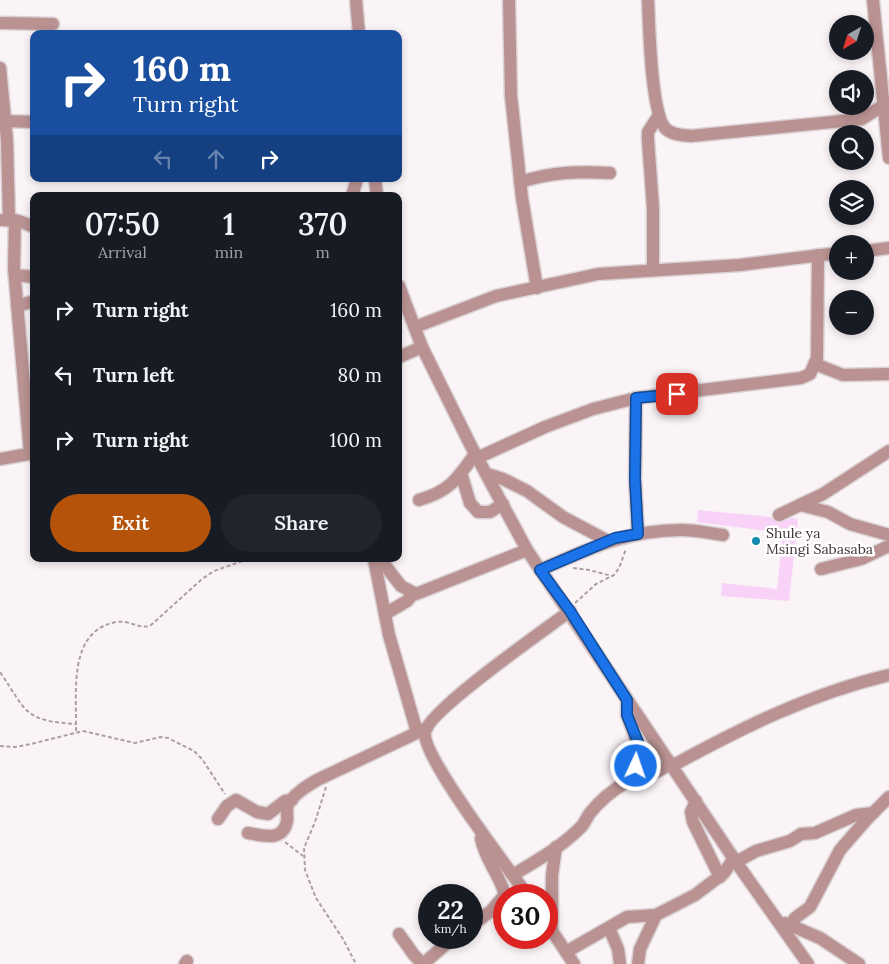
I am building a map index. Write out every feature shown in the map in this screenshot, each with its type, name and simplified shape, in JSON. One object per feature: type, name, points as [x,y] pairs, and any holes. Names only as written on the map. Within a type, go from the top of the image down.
[{"type":"street","points":[[356,0],[359,30]]},
{"type":"street","points":[[509,0],[512,96],[520,182],[537,288]]},
{"type":"street","points":[[648,0],[655,105],[667,130],[678,135],[691,136],[862,120],[884,106]]},
{"type":"street","points":[[873,0],[889,158]]},
{"type":"street","points":[[0,23],[54,24]]},
{"type":"street","points":[[0,68],[5,121],[3,139],[8,220],[30,434]]},
{"type":"street","points":[[653,270],[653,208],[648,132],[658,114]]},
{"type":"street","points":[[5,121],[30,122]]},
{"type":"street","points":[[520,182],[560,172],[577,170],[610,172]]},
{"type":"street","points":[[8,220],[30,226]]},
{"type":"street","points":[[874,250],[889,248]]},
{"type":"street","points":[[415,327],[496,296],[598,274],[740,265],[829,254]]},
{"type":"street","points":[[804,377],[810,374],[815,364],[818,337],[818,255]]},
{"type":"street","points":[[15,275],[30,277]]},
{"type":"street","points":[[402,294],[422,347],[476,456],[527,550],[568,608],[627,700],[735,860],[779,920],[808,964]]},
{"type":"street","points":[[17,306],[30,302]]},
{"type":"street","points":[[402,356],[422,347]]},
{"type":"street","points":[[815,364],[840,374]]},
{"type":"street","points":[[419,500],[446,489],[476,456],[593,409],[636,398],[804,377],[840,374],[889,375]]},
{"type":"street","points":[[633,535],[636,398]]},
{"type":"street","points":[[779,515],[823,494],[889,451]]},
{"type":"street","points":[[0,459],[30,454]]},
{"type":"street","points":[[461,474],[470,503],[478,512],[490,512],[503,504]]},
{"type":"street","points":[[487,474],[515,484],[563,517],[608,541]]},
{"type":"street","points":[[800,505],[828,512],[850,524],[889,535]]},
{"type":"street","points":[[540,570],[608,541],[651,531],[683,530],[723,535]]},
{"type":"street","points":[[821,569],[861,558],[889,546]]},
{"type":"street","points":[[382,562],[401,586],[414,593],[422,592],[527,550]]},
{"type":"street","points":[[375,562],[398,669],[422,730],[425,732],[426,743],[440,769],[480,830],[519,884]]},
{"type":"street","points":[[385,614],[407,601],[414,593]]},
{"type":"street","points":[[248,833],[272,837],[278,835],[285,826],[287,808],[301,790],[327,775],[422,730],[467,688],[568,608]]},
{"type":"street","points":[[511,884],[515,878],[581,826],[591,813],[614,791],[633,780],[655,772],[730,734],[814,697],[883,676],[889,686]]},
{"type":"street","points":[[627,700],[627,715],[638,742],[633,780]]},
{"type":"street","points":[[655,772],[660,747]]},
{"type":"street","points":[[791,926],[794,918],[810,907],[840,850],[889,797]]},
{"type":"street","points":[[218,820],[232,802],[240,801],[257,812],[268,814],[285,801],[292,800]]},
{"type":"street","points":[[696,801],[691,812],[693,822],[720,877]]},
{"type":"street","points":[[566,952],[627,917],[656,915],[695,896],[720,877],[735,860],[756,851],[790,841],[802,834],[815,833],[856,815],[873,813]]},
{"type":"street","points":[[480,830],[482,844],[502,884]]},
{"type":"street","points":[[551,884],[556,847]]},
{"type":"street","points":[[483,917],[493,910]]},
{"type":"street","points":[[638,964],[640,949],[656,915]]},
{"type":"street","points":[[779,920],[820,938],[859,964]]},
{"type":"street","points":[[609,928],[618,949],[620,964]]},
{"type":"street","points":[[399,934],[423,964],[440,949]]},
{"type":"street","points":[[558,941],[574,964]]},
{"type":"path","points":[[568,608],[596,584],[612,576],[619,568],[633,535]]},
{"type":"path","points":[[559,561],[568,568],[589,570],[612,576]]},
{"type":"path","points":[[76,732],[75,688],[79,658],[83,646],[91,634],[105,625],[117,622],[127,621],[141,627],[150,626],[214,571],[240,562]]},
{"type":"path","points":[[0,672],[24,709],[34,716],[51,723],[76,724]]},
{"type":"path","points":[[0,746],[15,747],[76,732],[113,736],[125,742],[135,743],[160,737],[177,741],[194,751],[202,759],[232,802]]},
{"type":"path","points":[[327,775],[322,803],[306,841],[303,856],[305,870],[316,898],[343,938],[356,964]]},
{"type":"path","points":[[278,835],[303,856]]},
{"type":"building","points":[[698,510],[771,517],[778,523],[792,518],[798,519],[789,601],[721,596],[722,583],[777,589],[783,533],[697,522]]},
{"type":"place","name":"Shule ya Msingi Sabasaba","points":[[756,541]]},
{"type":"route","points":[[636,766],[638,742],[627,715],[627,700],[570,611],[540,570],[615,538],[638,534],[635,479],[636,398],[677,394]]}]
